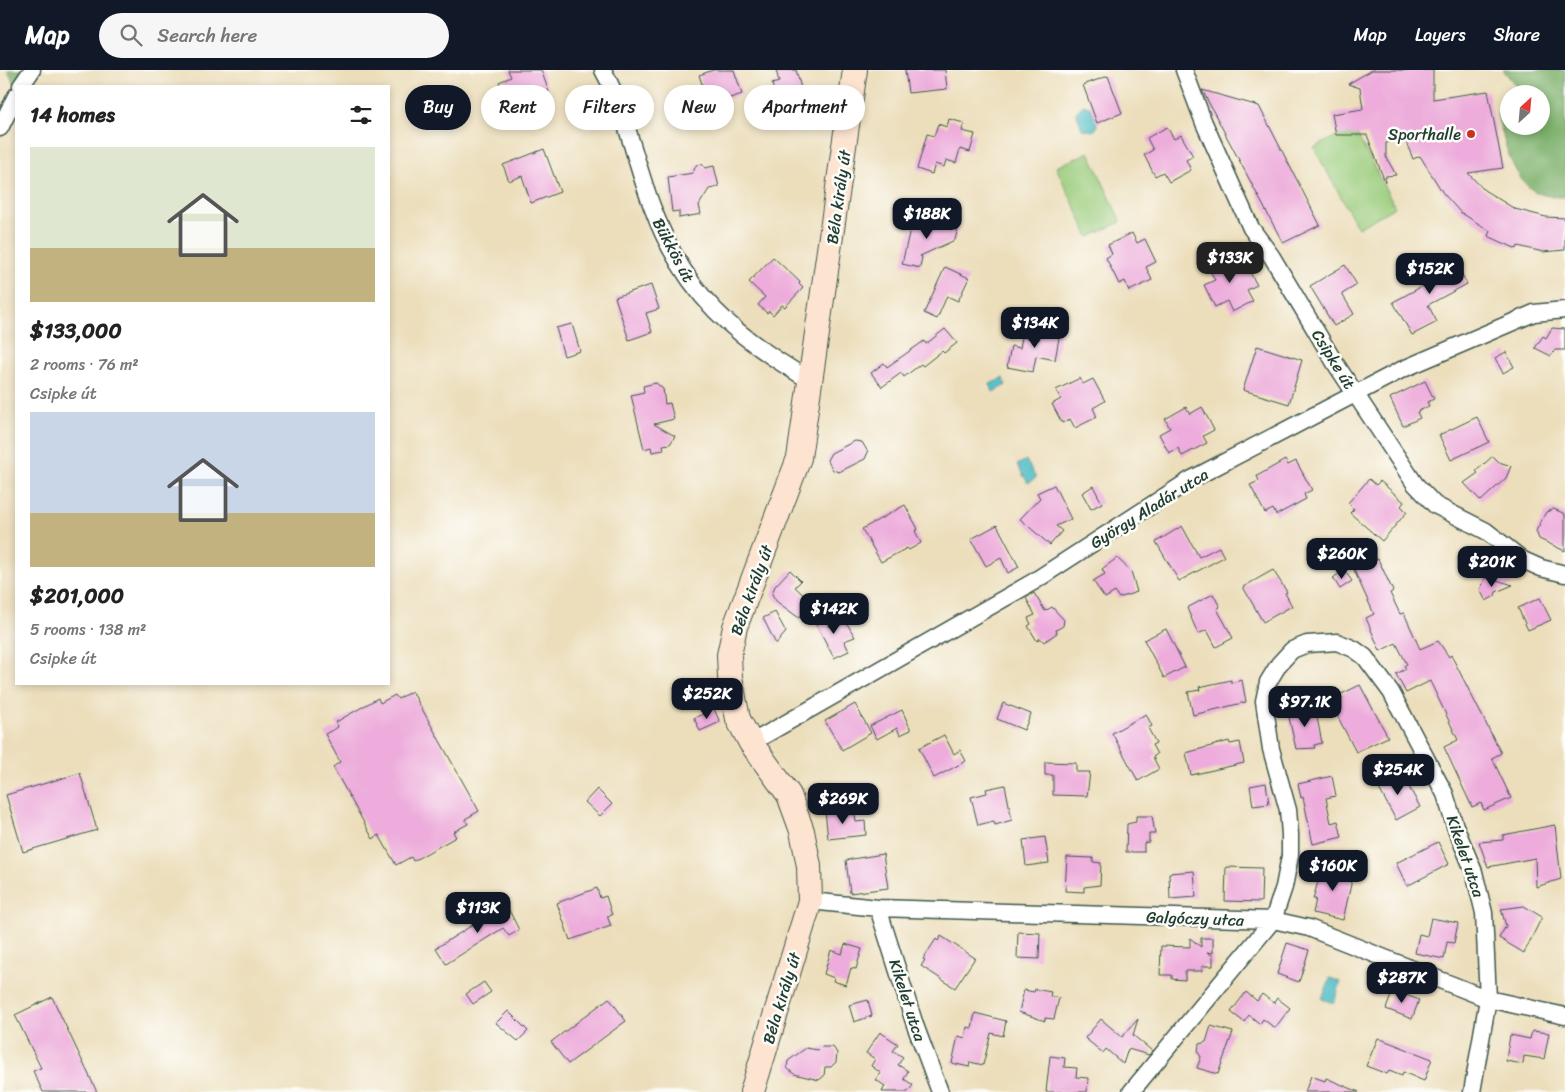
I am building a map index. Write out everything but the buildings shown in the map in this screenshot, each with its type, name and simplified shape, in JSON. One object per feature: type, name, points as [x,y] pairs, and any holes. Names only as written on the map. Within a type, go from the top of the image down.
[{"type":"street","points":[[22,85],[32,70]]},
{"type":"street","name":"Bükkös út","points":[[603,70],[617,98],[653,210],[679,265],[714,312],[772,358],[811,381]]},
{"type":"street","name":"Béla király út","points":[[752,1092],[810,900],[807,857],[802,831],[789,795],[750,743],[738,719],[730,677],[729,655],[735,627],[799,458],[855,70]]},
{"type":"street","name":"Csipke út","points":[[1184,70],[1204,123],[1251,228],[1272,257],[1356,394],[1415,484],[1435,505],[1486,531],[1523,560],[1541,568],[1565,574]]},
{"type":"street","points":[[0,128],[15,98]]},
{"type":"street","name":"György Aladár utca","points":[[750,743],[1033,582],[1190,480],[1401,370],[1534,312],[1565,310]]},
{"type":"street","name":"Kikelet utca","points":[[1131,1092],[1273,920],[1284,887],[1290,856],[1290,834],[1288,810],[1271,749],[1264,700],[1268,682],[1278,664],[1292,650],[1307,644],[1337,642],[1354,649],[1376,669],[1445,794],[1455,826],[1474,872],[1484,913],[1488,999],[1472,1092]]},
{"type":"street","name":"Galgóczy utca","points":[[810,900],[878,908],[1273,920],[1309,928],[1488,999],[1565,1016]]},
{"type":"street","name":"Kikelet utca","points":[[878,908],[915,1025],[940,1092]]},
{"type":"green space","points":[[7,70],[25,70],[15,85]]},
{"type":"green space","points":[[1503,70],[1565,70],[1565,197],[1547,196],[1531,189],[1518,174],[1513,164],[1503,135],[1550,135],[1550,85],[1515,85]]},
{"type":"green space","points":[[1500,112],[1500,125],[1497,114]]},
{"type":"green space","points":[[1353,127],[1395,207],[1358,228],[1314,148]]},
{"type":"green space","points":[[1089,152],[1121,222],[1089,237],[1056,167]]},
{"type":"water","points":[[1083,105],[1090,107],[1097,122],[1097,128],[1093,131],[1082,129],[1076,112]]},
{"type":"water","points":[[1003,378],[1006,385],[993,392],[990,384]]},
{"type":"water","points":[[1026,460],[1036,478],[1028,483],[1017,465]]},
{"type":"water","points":[[1330,978],[1341,982],[1334,1003],[1322,999]]},
{"type":"place","name":"Sporthalle","points":[[1471,134]]}]
